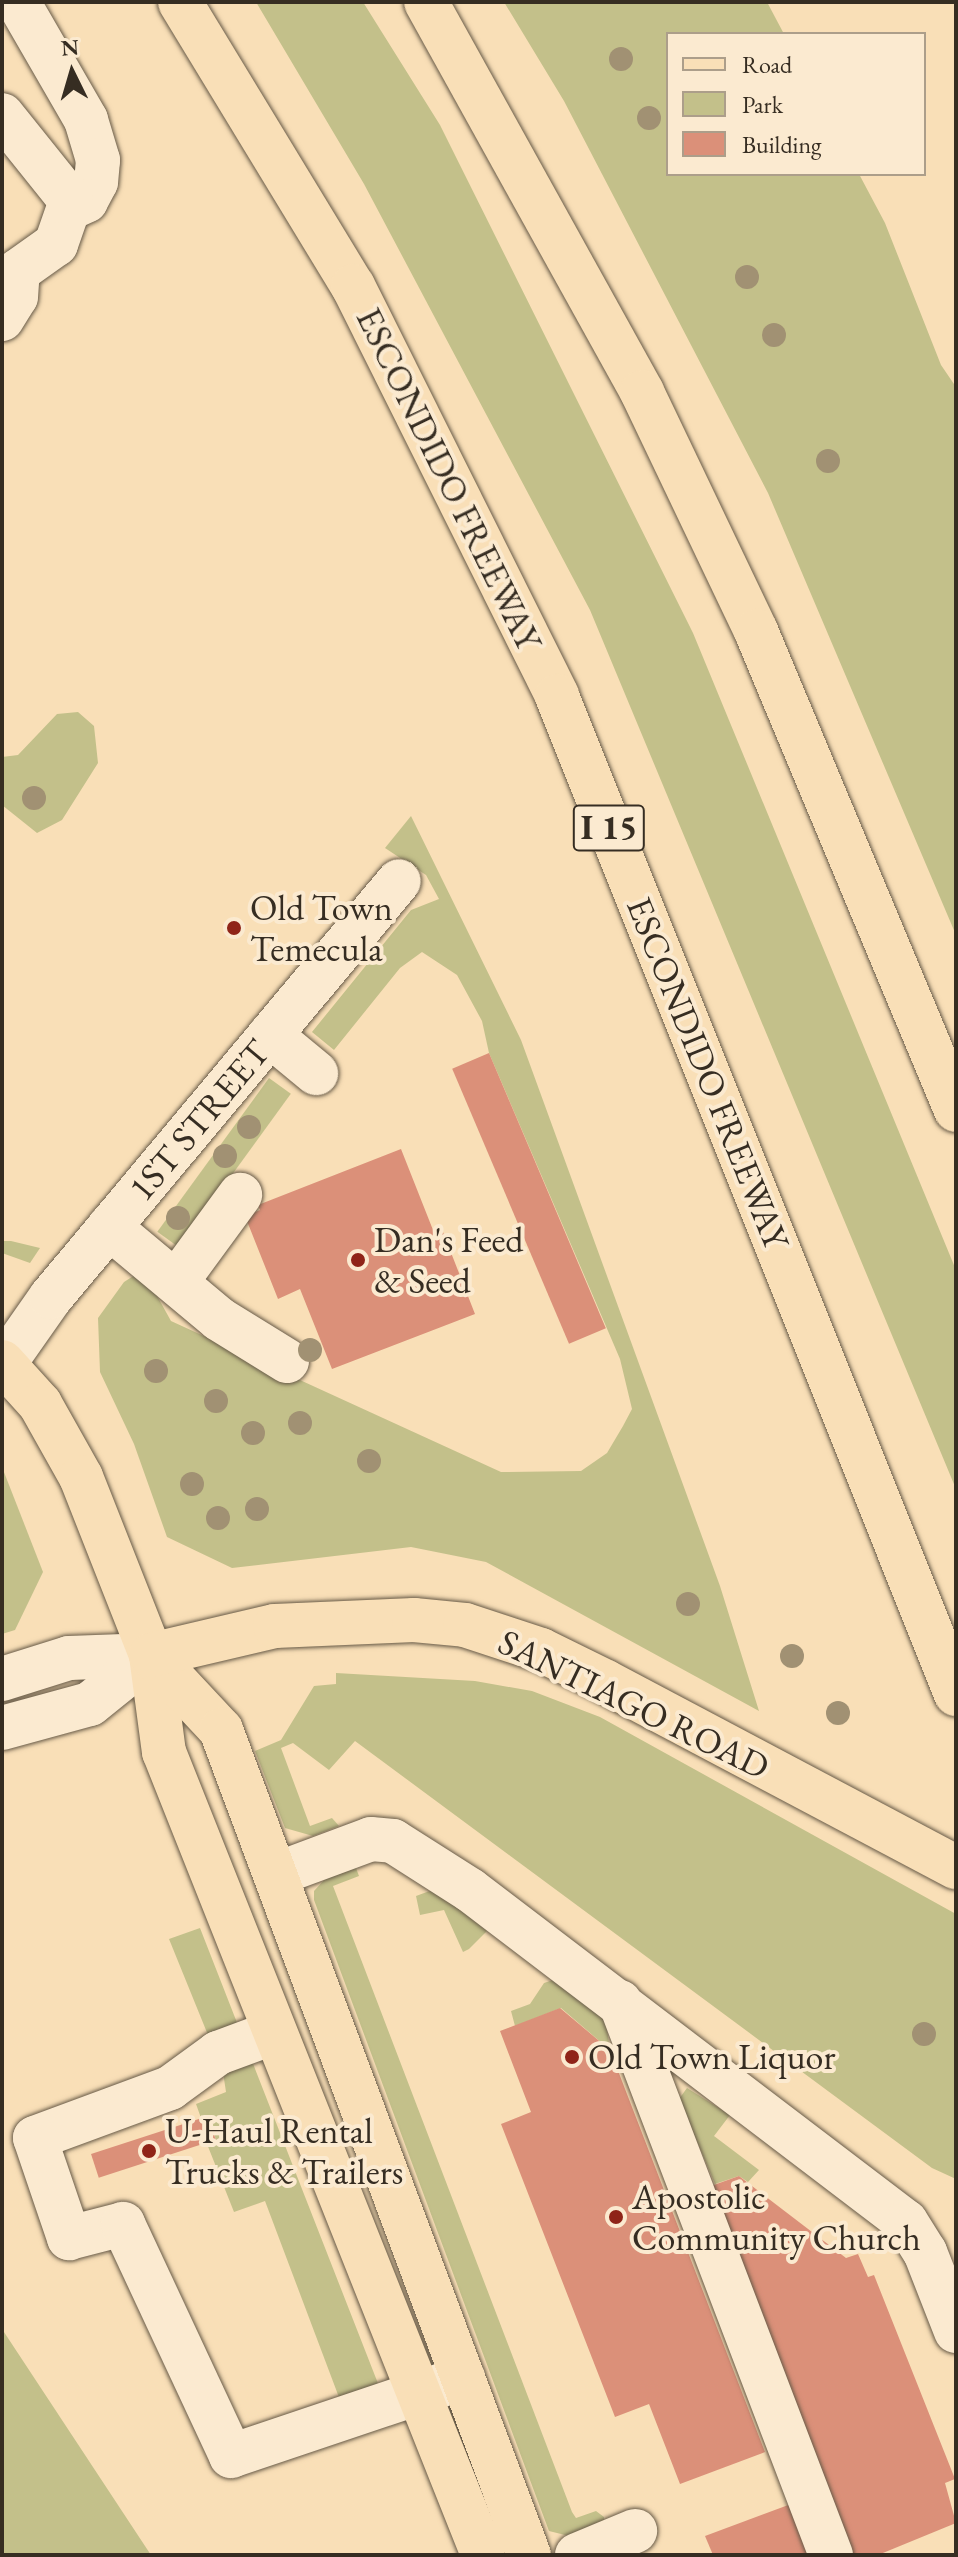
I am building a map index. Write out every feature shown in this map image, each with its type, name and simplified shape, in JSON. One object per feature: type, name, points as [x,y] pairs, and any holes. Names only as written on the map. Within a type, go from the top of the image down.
[{"type":"main road","name":"ESCONDIDO FREEWAY","points":[[180,2],[353,286],[557,696],[956,1694]]},
{"type":"main road","points":[[426,2],[642,392],[756,631],[956,1110]]},
{"type":"main road","points":[[3,1363],[66,1444],[151,1655],[164,1752],[272,2033],[483,2555]]},
{"type":"main road","name":"SANTIAGO ROAD","points":[[151,1655],[275,1626],[414,1620],[465,1625],[554,1657],[956,1867]]},
{"type":"main road","points":[[151,1655],[221,1730],[529,2555]]},
{"type":"street","points":[[2,319],[16,297],[10,260],[56,244],[70,208],[86,201],[96,182],[98,160],[86,120],[18,2]]},
{"type":"street","points":[[2,115],[55,176],[70,208]]},
{"type":"street","name":"1ST STREET","points":[[3,1363],[51,1297],[399,881]]},
{"type":"street","points":[[270,1035],[316,1073]]},
{"type":"street","points":[[177,1281],[240,1195]]},
{"type":"street","points":[[109,1227],[219,1319],[287,1361]]},
{"type":"street","points":[[2,1679],[69,1658],[151,1655]]},
{"type":"street","points":[[2,1728],[90,1704],[151,1655]]},
{"type":"street","points":[[277,1874],[367,1840],[393,1841],[470,1890],[906,2222],[925,2252],[956,2331]]},
{"type":"street","points":[[620,2002],[831,2555]]},
{"type":"street","points":[[272,2033],[218,2053],[170,2088],[35,2138],[69,2238],[123,2224],[231,2456],[463,2378]]},
{"type":"street","points":[[577,2555],[635,2531]]},
{"type":"green space","points":[[256,2],[363,2],[440,125],[693,633],[956,1270],[956,1489],[590,610],[364,184]]},
{"type":"green space","points":[[504,2],[767,2],[783,32],[666,32],[666,176],[860,176],[885,223],[941,365],[956,387],[956,935],[768,493],[564,101]]},
{"type":"green space","points":[[78,712],[94,726],[98,763],[62,820],[37,833],[2,805],[2,757],[18,755],[57,714]]},
{"type":"green space","points":[[411,816],[521,1040],[720,1586],[759,1711],[486,1562],[411,1547],[232,1568],[167,1537],[134,1444],[100,1372],[98,1318],[124,1282],[135,1275],[156,1294],[171,1321],[501,1472],[581,1471],[607,1453],[623,1426],[632,1409],[620,1359],[489,1053],[482,1021],[457,975],[422,952],[400,968],[334,1050],[312,1032],[411,910],[439,899],[426,875],[385,848]]},
{"type":"green space","points":[[269,1078],[291,1094],[179,1248],[157,1232]]},
{"type":"green space","points":[[2,1241],[40,1248],[30,1263],[2,1253]]},
{"type":"green space","points":[[2,1467],[43,1572],[15,1630],[2,1634]]},
{"type":"green space","points":[[336,1673],[475,1681],[532,1691],[600,1717],[956,1914],[956,2179],[932,2168],[355,1741],[329,1770],[293,1743],[281,1748],[310,1826],[332,1818],[339,1826],[313,1836],[285,1828],[255,1751],[281,1740],[314,1686],[336,1684]]},
{"type":"green space","points":[[356,1868],[359,1876],[333,1886],[572,2512],[576,2518],[596,2511],[604,2517],[604,2522],[569,2536],[549,2531],[314,1900],[314,1891],[325,1879]]},
{"type":"green space","points":[[435,1889],[487,1931],[469,1949],[463,1952],[444,1910],[420,1915],[416,1896]]},
{"type":"green space","points":[[200,1928],[379,2386],[340,2400],[265,2201],[234,2212],[207,2144],[216,2140],[208,2116],[201,2118],[196,2104],[226,2092],[223,2072],[169,1939]]},
{"type":"green space","points":[[556,1979],[605,2016],[610,2050],[561,2008],[515,2026],[511,2011],[530,2004],[544,1983]]},
{"type":"green space","points":[[687,2088],[730,2115],[714,2136],[759,2170],[748,2182],[739,2176],[715,2184],[679,2099]]},
{"type":"green space","points":[[2,2329],[145,2546],[151,2555],[2,2555]]},
{"type":"building","points":[[489,1053],[606,1328],[569,1344],[452,1069]]},
{"type":"building","name":"Dan's Feed & Seed","points":[[401,1149],[433,1230],[441,1227],[475,1314],[332,1369],[300,1289],[278,1299],[245,1216],[260,1210],[258,1205]]},
{"type":"building","points":[[560,2008],[610,2050],[765,2452],[680,2484],[649,2404],[615,2417],[501,2124],[531,2112],[500,2031]]},
{"type":"building","name":"U-Haul Rental Trucks & Trailers","points":[[208,2116],[216,2140],[99,2178],[91,2154]]},
{"type":"building","points":[[739,2176],[846,2258],[858,2254],[868,2277],[874,2275],[955,2479],[945,2483],[956,2523],[878,2555],[854,2555],[711,2186]]},
{"type":"building","points":[[791,2504],[810,2555],[713,2555],[705,2536]]},
{"type":"place","name":"Old Town Temecula","points":[[234,928]]},
{"type":"place","name":"Dan's Feed & Seed","points":[[358,1260]]},
{"type":"place","name":"Old Town Liquor","points":[[572,2057]]},
{"type":"place","name":"U-Haul Rental Trucks & Trailers","points":[[149,2151]]},
{"type":"place","name":"Apostolic Community Church","points":[[616,2217]]}]
